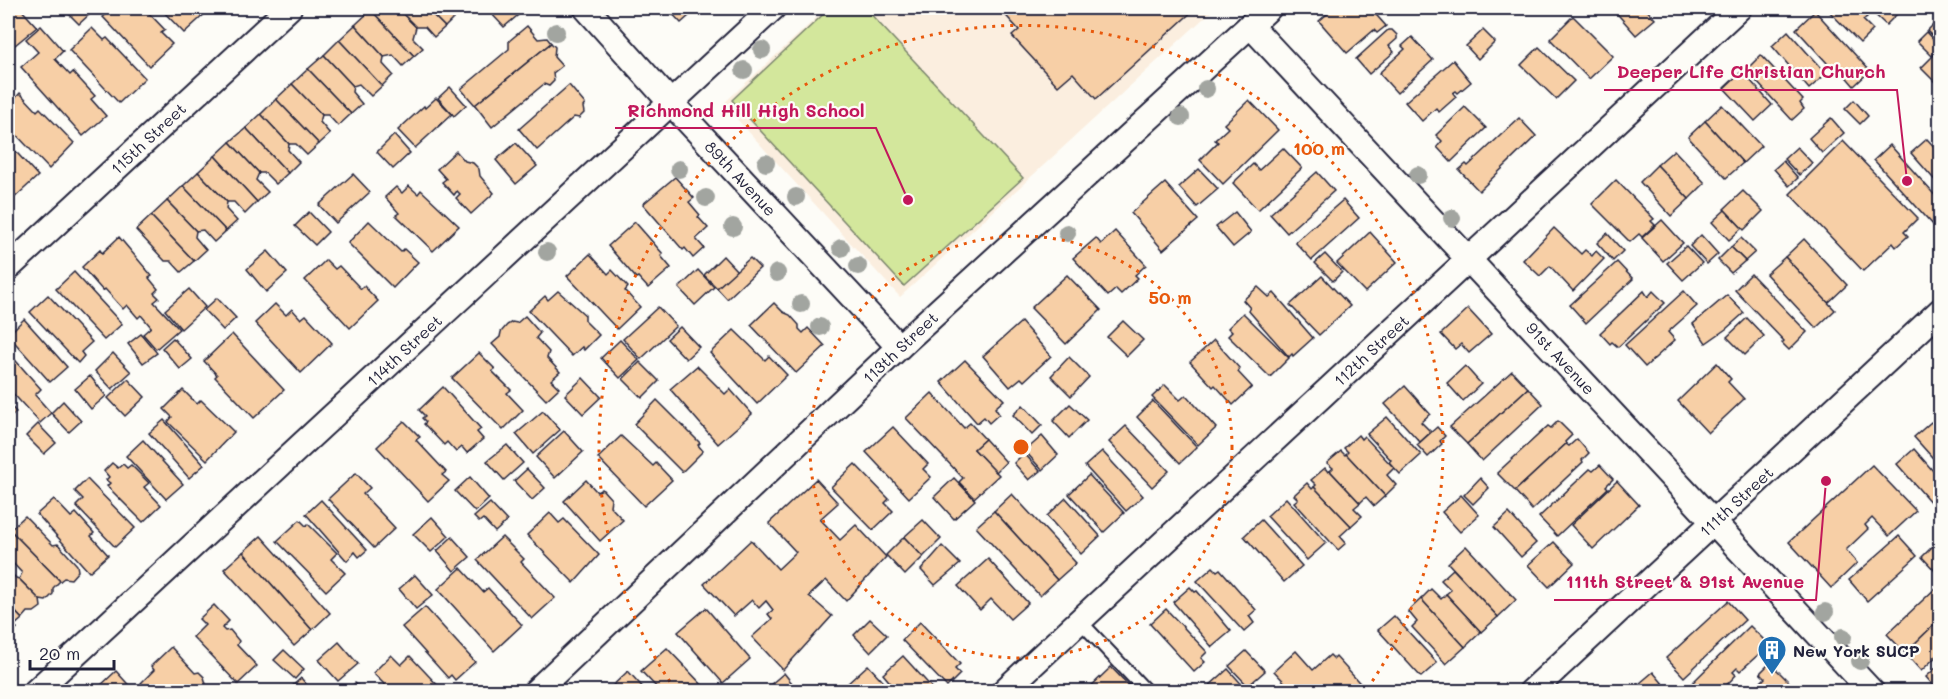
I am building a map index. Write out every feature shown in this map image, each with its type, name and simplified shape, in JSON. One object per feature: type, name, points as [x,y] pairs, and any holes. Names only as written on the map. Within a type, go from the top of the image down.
[{"type":"street","name":"115th Street","points":[[8,268],[289,8]]},
{"type":"street","name":"89th Avenue","points":[[586,8],[671,103],[899,347]]},
{"type":"street","name":"114th Street","points":[[42,689],[773,8]]},
{"type":"street","name":"113th Street","points":[[535,692],[899,347],[1269,8]]},
{"type":"street","name":"112th Street","points":[[1003,692],[1739,8]]},
{"type":"street","name":"91st Avenue","points":[[1250,25],[1872,692]]},
{"type":"street","name":"111th Street","points":[[1532,692],[1941,311]]},
{"type":"lane","points":[[1079,620],[1147,692]]},
{"type":"shaded area","points":[[827,8],[1215,8],[900,297],[723,104]]},
{"type":"green space","points":[[830,8],[865,8],[1023,178],[904,286],[732,100]]},
{"type":"building","points":[[20,8],[37,27],[15,45],[8,36],[8,16]]},
{"type":"building","points":[[63,8],[87,8],[92,12],[79,24]]},
{"type":"building","points":[[114,8],[144,8],[165,30],[161,33],[172,44],[149,66],[103,17]]},
{"type":"building","points":[[160,8],[205,8],[208,11],[184,33]]},
{"type":"building","points":[[397,8],[416,27],[413,38],[423,48],[414,56],[371,10]]},
{"type":"building","points":[[397,8],[426,8],[445,27],[434,37],[425,27],[416,27]]},
{"type":"building","points":[[426,8],[448,8],[456,16],[445,27]]},
{"type":"building","points":[[491,8],[520,8],[523,11],[504,27],[488,10]]},
{"type":"building","points":[[667,8],[698,8],[681,23]]},
{"type":"building","points":[[999,8],[1196,8],[1096,99],[1073,73],[1058,86],[1012,36],[1019,30]]},
{"type":"building","points":[[1334,8],[1370,8],[1386,26],[1377,33],[1374,30],[1347,53],[1319,21]]},
{"type":"building","points":[[1612,8],[1645,8],[1655,19],[1636,35]]},
{"type":"building","points":[[1826,8],[1857,8],[1867,17],[1863,20],[1873,30],[1860,43]]},
{"type":"building","points":[[1868,8],[1900,8],[1902,9],[1886,25]]},
{"type":"building","points":[[371,10],[414,56],[403,66],[393,55],[384,57],[355,25]]},
{"type":"building","points":[[1815,11],[1870,71],[1854,86],[1842,72],[1839,76],[1796,29]]},
{"type":"building","points":[[1573,16],[1613,56],[1589,79],[1550,39]]},
{"type":"building","points":[[1936,22],[1940,26],[1940,44],[1927,31]]},
{"type":"building","points":[[355,25],[384,57],[383,64],[393,75],[382,86],[339,40]]},
{"type":"building","points":[[41,26],[63,51],[55,59],[70,75],[73,72],[95,96],[91,99],[106,116],[83,136],[21,67],[38,52],[26,39]]},
{"type":"building","points":[[527,26],[538,39],[547,38],[551,43],[475,105],[461,89],[509,49],[509,41]]},
{"type":"building","points":[[92,28],[104,40],[107,38],[145,78],[119,103],[69,50]]},
{"type":"building","points":[[1388,30],[1392,30],[1397,35],[1397,39],[1389,46],[1394,52],[1369,74],[1356,59]]},
{"type":"building","points":[[1483,30],[1495,42],[1478,59],[1466,46]]},
{"type":"building","points":[[1788,31],[1826,74],[1809,89],[1772,46]]},
{"type":"building","points":[[1926,32],[1940,47],[1932,56],[1917,41]]},
{"type":"building","points":[[1412,37],[1433,60],[1397,93],[1379,73],[1405,49],[1402,46]]},
{"type":"building","points":[[339,40],[382,86],[371,96],[359,84],[353,86],[324,55]]},
{"type":"building","points":[[551,43],[555,47],[554,57],[562,66],[553,73],[554,81],[549,86],[544,84],[492,127],[475,105]]},
{"type":"building","points":[[1539,47],[1574,81],[1556,99],[1521,65]]},
{"type":"building","points":[[1940,49],[1940,87],[1921,68]]},
{"type":"building","points":[[324,55],[353,86],[352,92],[362,104],[351,114],[308,69]]},
{"type":"building","points":[[1761,55],[1803,100],[1800,103],[1804,109],[1792,120],[1746,70]]},
{"type":"building","points":[[1453,60],[1471,82],[1458,93],[1456,91],[1453,93],[1456,97],[1439,112],[1436,108],[1422,121],[1405,102]]},
{"type":"building","points":[[308,69],[351,114],[338,126],[328,115],[322,115],[292,84]]},
{"type":"building","points":[[1742,71],[1772,105],[1755,121],[1724,88]]},
{"type":"building","points":[[292,84],[322,115],[320,122],[330,134],[319,144],[276,99]]},
{"type":"building","points":[[569,85],[585,104],[584,113],[579,118],[574,117],[537,150],[519,129]]},
{"type":"building","points":[[450,87],[466,105],[454,116],[438,98]]},
{"type":"building","points":[[20,93],[37,111],[40,108],[74,143],[49,169],[8,126],[8,106]]},
{"type":"building","points":[[436,98],[452,114],[415,148],[398,130]]},
{"type":"building","points":[[276,99],[319,144],[307,155],[296,144],[289,144],[261,114]]},
{"type":"building","points":[[1249,100],[1278,130],[1223,184],[1200,160],[1218,142],[1215,140],[1228,128],[1224,124]]},
{"type":"building","points":[[1854,100],[1868,116],[1860,124],[1845,109]]},
{"type":"building","points":[[1722,105],[1761,146],[1743,163],[1705,121]]},
{"type":"building","points":[[1465,107],[1486,128],[1451,162],[1437,147],[1442,141],[1436,135]]},
{"type":"building","points":[[261,114],[289,144],[288,150],[299,162],[288,173],[246,128]]},
{"type":"building","points":[[1519,118],[1536,136],[1479,191],[1459,170],[1466,164],[1468,166]]},
{"type":"building","points":[[1831,118],[1844,133],[1822,153],[1809,138]]},
{"type":"building","points":[[1705,121],[1743,163],[1726,178],[1688,137]]},
{"type":"building","points":[[246,128],[288,173],[276,184],[265,173],[259,173],[230,142]]},
{"type":"building","points":[[394,135],[410,153],[393,169],[377,152]]},
{"type":"building","points":[[1927,139],[1940,153],[1940,186],[1911,153]]},
{"type":"building","points":[[1843,141],[1918,218],[1904,232],[1908,236],[1896,247],[1893,243],[1863,271],[1790,194]]},
{"type":"building","points":[[230,142],[259,173],[256,180],[268,192],[257,202],[215,156]]},
{"type":"building","points":[[8,143],[38,176],[11,201],[8,197]]},
{"type":"building","points":[[516,143],[537,166],[516,184],[496,160]]},
{"type":"building","points":[[1890,145],[1940,201],[1940,215],[1937,217],[1940,223],[1936,228],[1874,160]]},
{"type":"building","points":[[1797,147],[1812,163],[1799,175],[1784,159]]},
{"type":"building","points":[[1283,148],[1302,168],[1258,210],[1233,183],[1253,164],[1259,170]]},
{"type":"building","points":[[1674,150],[1705,183],[1689,199],[1657,165]]},
{"type":"building","points":[[456,151],[465,161],[473,163],[479,169],[480,176],[494,193],[471,214],[456,198],[460,194],[457,191],[454,195],[442,182],[446,179],[437,169]]},
{"type":"building","points":[[215,156],[257,202],[245,214],[234,202],[227,202],[198,172]]},
{"type":"building","points":[[1783,161],[1798,178],[1789,186],[1774,169]]},
{"type":"building","points":[[1657,165],[1689,199],[1671,216],[1640,182]]},
{"type":"building","points":[[1199,169],[1218,189],[1197,207],[1179,187]]},
{"type":"building","points":[[198,172],[227,202],[226,209],[237,221],[226,231],[183,186]]},
{"type":"building","points":[[1317,172],[1334,191],[1287,233],[1270,214]]},
{"type":"building","points":[[353,174],[370,192],[336,223],[319,205]]},
{"type":"building","points":[[675,177],[694,198],[689,202],[708,228],[696,239],[704,248],[693,258],[685,248],[683,250],[643,204]]},
{"type":"building","points":[[1616,180],[1654,219],[1651,221],[1655,225],[1642,237],[1639,234],[1630,242],[1592,204]]},
{"type":"building","points":[[1165,183],[1198,220],[1163,250],[1131,213]]},
{"type":"building","points":[[183,186],[226,231],[214,242],[203,230],[196,231],[167,201]]},
{"type":"building","points":[[409,186],[418,194],[421,190],[459,226],[433,251],[396,215],[399,213],[385,197],[396,187],[402,193]]},
{"type":"building","points":[[1743,191],[1763,211],[1744,230],[1724,209]]},
{"type":"building","points":[[1343,200],[1359,218],[1312,260],[1295,242]]},
{"type":"building","points":[[167,201],[196,231],[195,237],[206,250],[194,261],[151,216]]},
{"type":"building","points":[[1725,210],[1742,228],[1729,240],[1712,222]]},
{"type":"building","points":[[309,212],[328,232],[315,245],[295,226]]},
{"type":"building","points":[[1235,212],[1251,232],[1233,247],[1216,227]]},
{"type":"building","points":[[151,216],[194,261],[181,272],[171,261],[165,261],[136,230]]},
{"type":"building","points":[[1662,220],[1683,243],[1663,261],[1642,238]]},
{"type":"building","points":[[369,221],[401,252],[404,249],[418,262],[393,288],[348,243]]},
{"type":"building","points":[[635,222],[663,254],[661,256],[671,268],[648,288],[608,246]]},
{"type":"building","points":[[1554,228],[1581,254],[1585,250],[1592,256],[1596,251],[1604,259],[1573,291],[1550,266],[1540,276],[1523,260]]},
{"type":"building","points":[[1115,231],[1146,265],[1135,275],[1138,278],[1121,294],[1116,289],[1108,296],[1073,258],[1096,238],[1101,244]]},
{"type":"building","points":[[1370,232],[1397,262],[1365,292],[1337,263]]},
{"type":"building","points":[[1607,233],[1623,251],[1613,261],[1597,243]]},
{"type":"building","points":[[1701,235],[1718,254],[1707,264],[1690,246]]},
{"type":"building","points":[[119,237],[152,276],[149,278],[158,289],[154,293],[159,298],[154,302],[179,329],[156,349],[143,334],[151,327],[141,315],[138,318],[127,305],[123,309],[82,267],[100,250],[102,253]]},
{"type":"building","points":[[1741,238],[1755,252],[1745,261],[1731,247]]},
{"type":"building","points":[[1804,239],[1847,285],[1828,303],[1785,257]]},
{"type":"building","points":[[1686,246],[1702,263],[1683,280],[1667,263]]},
{"type":"building","points":[[1731,247],[1745,261],[1731,273],[1718,260]]},
{"type":"building","points":[[268,251],[287,273],[266,292],[247,269]]},
{"type":"building","points":[[590,254],[608,274],[612,270],[628,287],[625,291],[640,307],[617,329],[567,276]]},
{"type":"building","points":[[1325,254],[1342,272],[1333,281],[1315,263]]},
{"type":"building","points":[[723,256],[737,271],[717,288],[704,275]]},
{"type":"building","points":[[1785,257],[1835,310],[1816,328],[1766,274]]},
{"type":"building","points":[[750,258],[760,268],[727,299],[717,288]]},
{"type":"building","points":[[326,260],[335,269],[339,266],[361,289],[364,286],[378,301],[350,328],[305,280]]},
{"type":"building","points":[[1617,262],[1633,279],[1586,323],[1570,305]]},
{"type":"building","points":[[698,270],[714,287],[695,305],[679,288]]},
{"type":"building","points":[[74,272],[122,324],[104,340],[56,289]]},
{"type":"building","points":[[1751,274],[1807,332],[1789,350],[1782,343],[1784,341],[1735,290]]},
{"type":"building","points":[[1067,275],[1101,310],[1066,344],[1031,308]]},
{"type":"building","points":[[1322,276],[1350,306],[1319,335],[1290,305]]},
{"type":"building","points":[[1258,287],[1269,297],[1274,293],[1313,338],[1293,356],[1292,354],[1289,357],[1248,310],[1250,308],[1243,300]]},
{"type":"building","points":[[189,289],[205,307],[181,329],[165,310]]},
{"type":"building","points":[[558,291],[585,315],[585,321],[599,335],[584,350],[582,347],[572,356],[529,311],[545,296],[548,300]]},
{"type":"building","points":[[1644,291],[1648,297],[1653,291],[1665,303],[1618,347],[1612,342],[1610,344],[1600,333]]},
{"type":"building","points":[[1684,291],[1697,306],[1668,332],[1675,340],[1645,367],[1625,345]]},
{"type":"building","points":[[48,295],[92,342],[81,352],[84,356],[78,363],[30,312]]},
{"type":"building","points":[[1727,295],[1744,313],[1706,343],[1693,324]]},
{"type":"building","points":[[217,298],[236,318],[223,330],[204,310]]},
{"type":"building","points":[[774,303],[790,315],[803,333],[808,328],[825,346],[796,373],[751,325]]},
{"type":"building","points":[[275,304],[286,315],[292,309],[301,319],[306,315],[332,343],[301,373],[255,323]]},
{"type":"building","points":[[658,307],[676,326],[641,359],[623,339]]},
{"type":"building","points":[[1468,309],[1491,334],[1469,353],[1461,344],[1455,349],[1441,334]]},
{"type":"building","points":[[1243,313],[1289,358],[1270,377],[1228,336],[1232,332],[1228,328]]},
{"type":"building","points":[[525,316],[540,333],[536,338],[549,352],[547,358],[560,372],[551,380],[559,388],[546,400],[492,344],[500,337],[507,325],[512,322],[517,323]]},
{"type":"building","points":[[1747,318],[1764,336],[1745,355],[1727,337]]},
{"type":"building","points":[[24,319],[67,367],[50,382],[8,335]]},
{"type":"building","points":[[1123,321],[1143,340],[1127,356],[1107,337]]},
{"type":"building","points":[[1021,322],[1051,356],[1024,381],[1021,378],[1010,387],[983,356]]},
{"type":"building","points":[[680,327],[699,347],[686,359],[667,339]]},
{"type":"building","points":[[734,330],[765,360],[769,356],[787,375],[757,404],[710,353]]},
{"type":"building","points":[[141,334],[157,353],[143,363],[128,344]]},
{"type":"building","points":[[232,334],[284,390],[254,418],[215,377],[217,375],[204,361]]},
{"type":"building","points":[[173,338],[192,359],[180,369],[162,348]]},
{"type":"building","points":[[620,340],[639,360],[620,378],[601,358]]},
{"type":"building","points":[[1214,340],[1240,369],[1238,372],[1252,387],[1233,405],[1190,362]]},
{"type":"building","points":[[8,352],[41,389],[35,395],[51,413],[40,423],[8,388]]},
{"type":"building","points":[[113,353],[131,372],[112,389],[95,371]]},
{"type":"building","points":[[479,353],[495,369],[492,371],[511,390],[507,393],[523,410],[503,430],[452,378]]},
{"type":"building","points":[[1069,357],[1089,377],[1071,396],[1051,376]]},
{"type":"building","points":[[965,360],[1004,400],[995,408],[999,414],[989,423],[984,417],[977,423],[941,382]]},
{"type":"building","points":[[640,362],[659,381],[642,398],[623,379]]},
{"type":"building","points":[[1717,363],[1731,379],[1728,382],[1744,399],[1708,433],[1678,401]]},
{"type":"building","points":[[697,366],[725,394],[730,389],[752,414],[718,444],[670,389]]},
{"type":"building","points":[[1465,366],[1481,384],[1463,401],[1447,383]]},
{"type":"building","points":[[1512,371],[1528,388],[1467,444],[1450,427]]},
{"type":"building","points":[[90,376],[106,396],[91,409],[75,389]]},
{"type":"building","points":[[583,378],[601,397],[583,414],[565,395]]},
{"type":"building","points":[[128,379],[145,397],[125,416],[108,398]]},
{"type":"building","points":[[1165,385],[1180,400],[1186,395],[1216,428],[1198,445],[1152,397]]},
{"type":"building","points":[[1405,386],[1430,414],[1421,422],[1431,432],[1420,442],[1385,404]]},
{"type":"building","points":[[443,387],[481,429],[477,432],[483,439],[467,453],[462,447],[456,452],[447,442],[444,445],[424,424],[426,422],[422,418],[425,416],[419,410]]},
{"type":"building","points":[[1528,388],[1543,404],[1482,461],[1467,444]]},
{"type":"building","points":[[183,390],[197,404],[201,400],[234,432],[207,460],[168,422],[172,417],[164,409]]},
{"type":"building","points":[[932,393],[964,428],[970,423],[985,439],[974,449],[999,475],[974,498],[959,482],[963,478],[906,418]]},
{"type":"building","points":[[657,400],[700,443],[698,445],[703,451],[682,472],[634,424]]},
{"type":"building","points":[[63,401],[81,421],[69,432],[51,413]]},
{"type":"building","points":[[1153,401],[1197,447],[1180,463],[1137,417]]},
{"type":"building","points":[[8,403],[16,412],[8,420]]},
{"type":"building","points":[[1070,404],[1087,420],[1069,438],[1053,421]]},
{"type":"building","points":[[1023,405],[1042,425],[1032,435],[1013,415]]},
{"type":"building","points":[[543,411],[560,430],[533,454],[516,434]]},
{"type":"building","points":[[1387,417],[1421,455],[1400,474],[1389,462],[1391,460],[1367,434]]},
{"type":"building","points":[[164,420],[204,465],[189,478],[149,433]]},
{"type":"building","points":[[404,421],[420,437],[416,440],[446,472],[442,475],[449,481],[428,501],[377,447]]},
{"type":"building","points":[[1558,421],[1572,435],[1565,442],[1566,444],[1515,491],[1497,473],[1548,426],[1551,428]]},
{"type":"building","points":[[1931,422],[1940,431],[1940,466],[1914,437]]},
{"type":"building","points":[[38,424],[56,443],[44,454],[26,436]]},
{"type":"building","points":[[1126,426],[1169,471],[1152,487],[1109,442]]},
{"type":"building","points":[[893,427],[928,464],[923,469],[931,477],[909,498],[866,452]]},
{"type":"building","points":[[1437,427],[1445,436],[1440,441],[1442,444],[1428,457],[1417,445]]},
{"type":"building","points":[[564,431],[583,452],[555,478],[536,457]]},
{"type":"building","points":[[1358,435],[1361,439],[1364,436],[1394,468],[1387,475],[1396,485],[1385,496],[1346,454],[1348,452],[1344,448]]},
{"type":"building","points":[[621,436],[653,466],[656,463],[672,480],[644,506],[598,458]]},
{"type":"building","points":[[1042,436],[1058,455],[1042,470],[1025,451]]},
{"type":"building","points":[[985,439],[1006,462],[996,472],[974,449]]},
{"type":"building","points":[[1577,439],[1589,453],[1582,460],[1583,462],[1532,510],[1515,491],[1566,444],[1569,446]]},
{"type":"building","points":[[143,440],[183,484],[166,499],[126,456]]},
{"type":"building","points":[[507,445],[523,463],[504,480],[487,461]]},
{"type":"building","points":[[1914,449],[1940,479],[1940,513],[1897,464]]},
{"type":"building","points":[[1102,451],[1143,496],[1126,511],[1085,466]]},
{"type":"building","points":[[1341,451],[1385,496],[1374,506],[1366,497],[1360,503],[1330,471],[1333,468],[1327,463]]},
{"type":"building","points":[[1024,453],[1040,471],[1029,480],[1014,463]]},
{"type":"building","points":[[112,463],[118,468],[123,464],[127,468],[131,465],[149,483],[144,487],[161,505],[143,522],[107,486],[110,483],[106,480],[109,477],[104,471]]},
{"type":"building","points":[[855,464],[889,499],[885,503],[893,511],[873,530],[831,487]]},
{"type":"building","points":[[1600,465],[1613,479],[1606,486],[1608,488],[1557,536],[1539,517],[1590,469],[1593,471]]},
{"type":"building","points":[[1872,465],[1916,511],[1889,536],[1872,518],[1865,525],[1868,529],[1846,550],[1857,563],[1831,588],[1789,542]]},
{"type":"building","points":[[1325,468],[1360,503],[1354,508],[1362,516],[1351,526],[1314,487],[1316,485],[1311,480]]},
{"type":"building","points":[[527,469],[545,488],[532,500],[514,481]]},
{"type":"building","points":[[356,473],[370,488],[363,494],[395,528],[374,548],[328,499]]},
{"type":"building","points":[[1089,475],[1124,513],[1104,532],[1069,494]]},
{"type":"building","points":[[470,477],[489,499],[475,512],[455,491]]},
{"type":"building","points":[[954,478],[975,500],[954,519],[934,497]]},
{"type":"building","points":[[1480,478],[1489,488],[1473,504],[1464,495]]},
{"type":"building","points":[[87,479],[135,528],[115,547],[76,506],[83,499],[75,491]]},
{"type":"building","points":[[816,479],[838,503],[820,519],[840,540],[856,525],[886,557],[846,601],[826,580],[809,596],[832,616],[783,670],[752,637],[772,619],[768,614],[773,610],[766,601],[759,608],[752,600],[734,616],[704,584],[751,540],[778,569],[796,552],[769,523]]},
{"type":"building","points":[[586,480],[597,492],[602,489],[611,499],[610,506],[623,520],[600,541],[564,501]]},
{"type":"building","points":[[1617,481],[1639,505],[1593,549],[1571,525]]},
{"type":"building","points":[[1307,483],[1312,489],[1314,487],[1351,526],[1340,536],[1346,543],[1338,550],[1294,502],[1298,499],[1294,495]]},
{"type":"building","points":[[1012,494],[1076,563],[1057,580],[994,511]]},
{"type":"building","points":[[1461,495],[1479,515],[1460,532],[1442,512]]},
{"type":"building","points":[[1066,498],[1100,536],[1081,554],[1047,516]]},
{"type":"building","points":[[1286,498],[1326,543],[1307,560],[1267,516]]},
{"type":"building","points":[[54,499],[71,517],[76,513],[94,533],[91,536],[108,555],[89,572],[37,514]]},
{"type":"building","points":[[321,500],[367,550],[359,557],[355,552],[347,561],[306,514]]},
{"type":"building","points":[[490,503],[507,521],[495,532],[483,519],[479,522],[474,517]]},
{"type":"building","points":[[994,511],[1057,580],[1040,596],[976,527]]},
{"type":"building","points":[[550,513],[559,523],[564,519],[599,555],[574,583],[527,535]]},
{"type":"building","points":[[1509,513],[1536,543],[1521,557],[1494,527]]},
{"type":"building","points":[[25,516],[53,545],[58,544],[77,565],[78,571],[71,579],[64,578],[60,581],[10,530]]},
{"type":"building","points":[[432,517],[449,536],[431,552],[413,534]]},
{"type":"building","points":[[300,520],[306,526],[308,524],[337,553],[331,559],[345,573],[326,591],[277,541]]},
{"type":"building","points":[[923,520],[941,539],[923,557],[904,537]]},
{"type":"building","points":[[1261,520],[1302,566],[1284,582],[1244,536]]},
{"type":"building","points":[[10,530],[60,581],[46,601],[40,600],[19,579],[22,573],[8,558],[8,532]]},
{"type":"building","points":[[261,536],[330,613],[312,630],[243,552]]},
{"type":"building","points":[[1899,536],[1917,556],[1867,601],[1849,580]]},
{"type":"building","points":[[452,537],[470,557],[454,571],[437,551]]},
{"type":"building","points":[[502,537],[524,559],[521,562],[555,598],[532,619],[477,560]]},
{"type":"building","points":[[904,537],[923,557],[905,575],[886,555]]},
{"type":"building","points":[[1940,539],[1940,569],[1937,573],[1922,557]]},
{"type":"building","points":[[1554,542],[1574,563],[1549,587],[1528,565]]},
{"type":"building","points":[[942,546],[960,564],[935,585],[921,570]]},
{"type":"building","points":[[1466,546],[1516,600],[1498,617],[1448,563]]},
{"type":"building","points":[[243,552],[312,630],[294,646],[224,569]]},
{"type":"building","points":[[988,559],[1028,603],[1010,619],[991,599],[980,610],[958,586]]},
{"type":"building","points":[[1213,567],[1217,571],[1220,569],[1256,610],[1249,616],[1254,623],[1244,632],[1197,581]]},
{"type":"building","points":[[461,568],[483,592],[488,588],[522,625],[494,651],[438,589]]},
{"type":"building","points":[[1453,569],[1498,617],[1481,632],[1446,594],[1451,590],[1441,580]]},
{"type":"building","points":[[8,570],[40,600],[41,607],[34,612],[28,612],[22,619],[8,604]]},
{"type":"building","points":[[415,575],[433,595],[416,609],[399,589]]},
{"type":"building","points":[[1940,584],[1940,619],[1905,653],[1887,634]]},
{"type":"building","points":[[1190,587],[1195,592],[1197,591],[1231,631],[1212,647],[1173,602]]},
{"type":"building","points":[[1431,589],[1441,599],[1446,594],[1481,632],[1465,647],[1421,599]]},
{"type":"building","points":[[1421,599],[1465,647],[1446,664],[1412,627],[1417,622],[1408,611]]},
{"type":"building","points":[[1728,601],[1745,620],[1684,677],[1666,658]]},
{"type":"building","points":[[8,604],[22,619],[14,626],[17,628],[8,637]]},
{"type":"building","points":[[214,605],[229,621],[222,628],[225,631],[230,630],[239,641],[237,645],[257,666],[238,684],[193,637],[205,625],[199,619]]},
{"type":"building","points":[[425,607],[475,662],[455,680],[451,675],[448,678],[402,627]]},
{"type":"building","points":[[706,608],[750,659],[723,683],[678,632]]},
{"type":"building","points":[[1166,609],[1207,652],[1201,658],[1205,662],[1194,672],[1150,624]]},
{"type":"building","points":[[1394,616],[1437,663],[1421,677],[1378,630]]},
{"type":"building","points":[[870,619],[887,635],[870,652],[854,635]]},
{"type":"building","points":[[1940,619],[1940,653],[1921,671],[1905,653]]},
{"type":"building","points":[[920,622],[960,664],[955,669],[960,674],[947,687],[902,640]]},
{"type":"building","points":[[1750,626],[1769,645],[1740,671],[1737,668],[1733,672],[1736,675],[1720,692],[1698,692],[1691,684]]},
{"type":"building","points":[[339,642],[358,664],[338,681],[319,660]]},
{"type":"building","points":[[171,647],[195,673],[199,672],[204,677],[206,684],[204,686],[209,692],[149,692],[141,683],[154,670],[151,666]]},
{"type":"building","points":[[667,648],[704,687],[705,692],[661,692],[641,671]]},
{"type":"building","points":[[284,650],[304,669],[295,679],[274,660]]},
{"type":"building","points":[[1246,651],[1265,671],[1248,686],[1229,666]]},
{"type":"building","points":[[1296,651],[1313,670],[1330,655],[1334,659],[1336,657],[1368,692],[1294,692],[1274,671]]},
{"type":"building","points":[[391,655],[401,665],[410,656],[444,692],[392,692],[373,673]]},
{"type":"building","points":[[903,656],[935,691],[898,692],[883,674]]},
{"type":"building","name":"New York SUCP","points":[[1770,663],[1796,689],[1793,692],[1751,692],[1765,678],[1760,673]]},
{"type":"building","points":[[1940,664],[1940,692],[1939,692],[1926,677]]},
{"type":"building","points":[[868,665],[893,692],[854,692],[847,684]]},
{"type":"building","points":[[1111,667],[1135,692],[1085,692]]},
{"type":"building","points":[[1228,669],[1247,690],[1246,692],[1211,692],[1208,687]]},
{"type":"building","points":[[116,671],[135,692],[105,692],[100,686]]},
{"type":"building","points":[[628,671],[647,692],[606,692]]},
{"type":"building","points":[[1653,672],[1670,692],[1648,692],[1640,683]]},
{"type":"building","points":[[784,673],[799,692],[762,692]]},
{"type":"building","points":[[301,678],[313,692],[286,692]]},
{"type":"building","points":[[355,683],[364,692],[346,692]]},
{"type":"place","name":"Deeper Life Christian Church","points":[[1907,181]]},
{"type":"place","name":"Richmond Hill High School","points":[[908,200]]},
{"type":"place","name":"111th Street & 91st Avenue","points":[[1826,481]]},
{"type":"place","name":"New York SUCP","points":[[1772,676]]}]
